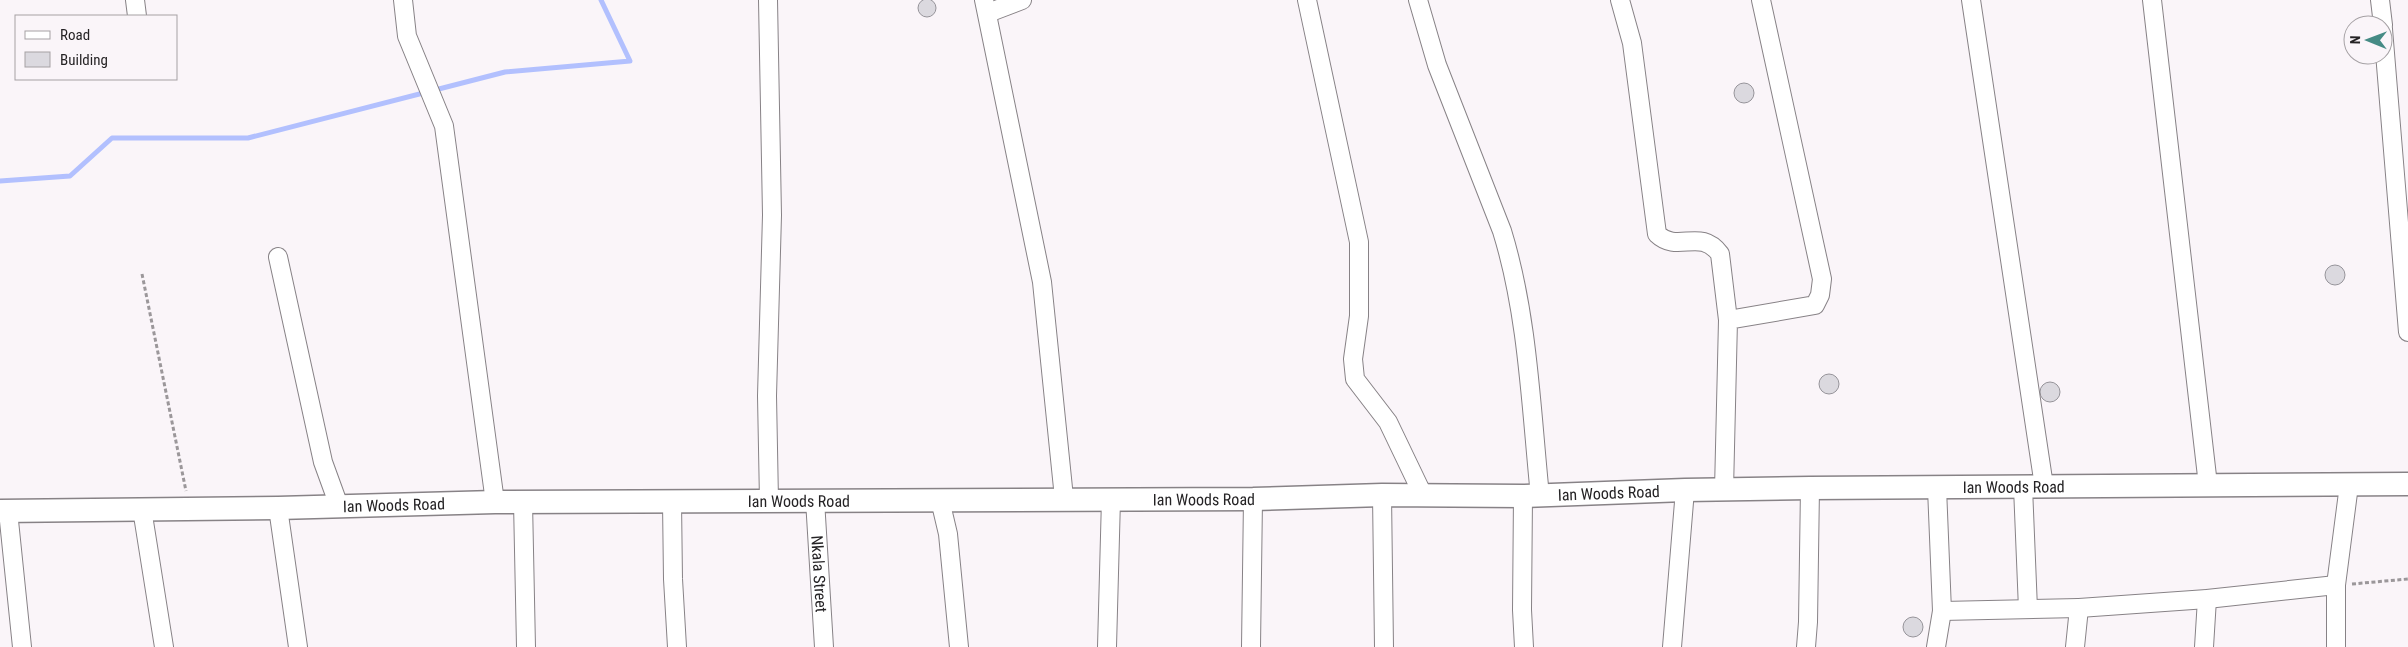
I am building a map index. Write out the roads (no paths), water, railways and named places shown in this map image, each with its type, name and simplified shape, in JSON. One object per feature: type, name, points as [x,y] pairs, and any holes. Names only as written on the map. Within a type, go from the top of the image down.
[{"type":"street","points":[[135,0],[137,15]]},
{"type":"street","points":[[404,0],[407,36],[444,126],[495,502]]},
{"type":"street","points":[[768,0],[772,215],[766,396],[769,500]]},
{"type":"street","points":[[1022,0],[986,7],[1042,282],[1064,498]]},
{"type":"street","points":[[1307,0],[1359,242],[1359,316],[1353,359],[1355,379],[1388,422],[1423,495]]},
{"type":"street","points":[[1418,0],[1437,65],[1502,231],[1511,259],[1522,330],[1532,496],[1522,610],[1524,647]]},
{"type":"street","points":[[1620,0],[1632,43],[1657,234],[1670,242],[1703,240],[1714,245],[1720,254],[1728,320],[1724,490]]},
{"type":"street","points":[[1728,320],[1815,305],[1820,295],[1822,279],[1761,0]]},
{"type":"street","points":[[1971,0],[2034,487],[2028,609]]},
{"type":"street","points":[[2152,0],[2208,485]]},
{"type":"street","points":[[2380,0],[2382,15]]},
{"type":"street","points":[[2386,65],[2408,332]]},
{"type":"street","points":[[278,257],[323,462],[339,506]]},
{"type":"street","name":"Ian Woods Road","points":[[4,511],[278,508],[495,502],[1064,498],[1253,499],[1423,495],[1532,496],[1685,490],[1810,488],[2408,484]]},
{"type":"street","points":[[2336,647],[2336,585],[2349,485]]},
{"type":"street","points":[[1806,647],[1810,488]]},
{"type":"street","points":[[1936,647],[1942,611],[1937,488]]},
{"type":"street","points":[[1672,647],[1685,490]]},
{"type":"street","points":[[1382,496],[1384,647]]},
{"type":"street","points":[[1107,647],[1111,499]]},
{"type":"street","points":[[1251,647],[1253,499]]},
{"type":"street","name":"Nkala Street","points":[[815,500],[824,647]]},
{"type":"street","points":[[940,500],[948,534],[959,647]]},
{"type":"street","points":[[523,502],[526,647]]},
{"type":"street","points":[[672,502],[673,579],[677,647]]},
{"type":"street","points":[[142,508],[164,647]]},
{"type":"street","points":[[278,508],[298,647]]},
{"type":"street","points":[[4,511],[22,647]]},
{"type":"street","points":[[1942,611],[2080,608],[2207,599],[2336,585]]},
{"type":"street","points":[[2204,647],[2207,599]]},
{"type":"street","points":[[2075,647],[2080,608]]},
{"type":"waterway","points":[[0,181],[70,176],[112,138],[248,138],[505,72],[630,61],[601,0]]}]
